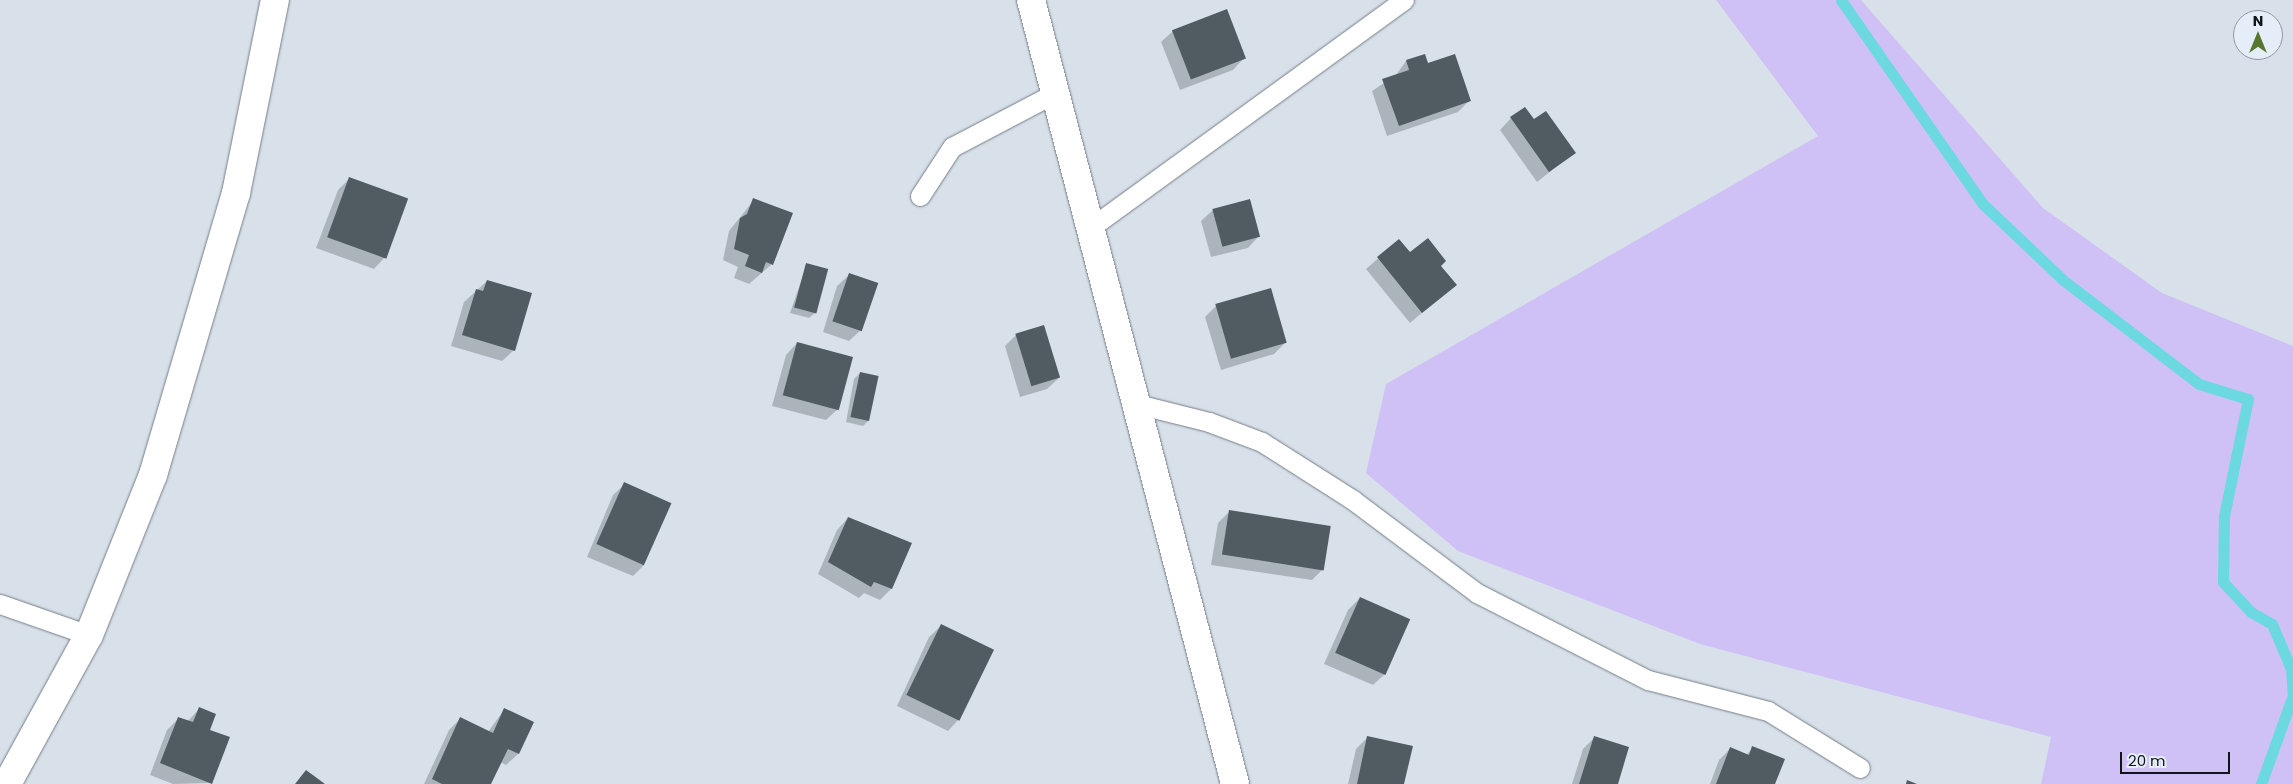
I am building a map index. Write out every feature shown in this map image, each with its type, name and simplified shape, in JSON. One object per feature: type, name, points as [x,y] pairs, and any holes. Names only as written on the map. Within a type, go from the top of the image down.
[{"type":"street","points":[[7,784],[89,635],[153,475],[236,193],[275,0]]},
{"type":"street","points":[[1031,0],[1133,403],[1235,784]]},
{"type":"lane","points":[[1090,228],[1404,0]]},
{"type":"lane","points":[[920,196],[952,147],[1055,93]]},
{"type":"lane","points":[[1133,403],[1209,422],[1262,442],[1353,500],[1477,592],[1648,680],[1768,711],[1860,768]]},
{"type":"lane","points":[[0,604],[89,635]]},
{"type":"shaded area","points":[[1716,0],[1861,0],[2043,208],[2162,293],[2293,346],[2293,784],[2041,784],[2051,737],[1700,644],[1458,551],[1366,473],[1386,384],[1818,136]]},
{"type":"building","points":[[1227,9],[1246,58],[1191,80],[1172,30]]},
{"type":"building","points":[[1425,54],[1428,63],[1455,54],[1471,101],[1399,126],[1382,79],[1409,70],[1406,60]]},
{"type":"building","points":[[1525,107],[1534,119],[1546,111],[1576,153],[1549,172],[1510,117]]},
{"type":"building","points":[[349,177],[408,199],[386,259],[327,237]]},
{"type":"building","points":[[753,198],[793,213],[773,265],[766,262],[762,273],[745,266],[749,255],[734,249],[740,218],[747,214]]},
{"type":"building","points":[[1250,199],[1260,237],[1222,247],[1212,209]]},
{"type":"building","points":[[1428,238],[1446,261],[1441,266],[1457,285],[1422,313],[1377,257],[1399,239],[1410,252]]},
{"type":"building","points":[[806,263],[828,269],[816,313],[794,307]]},
{"type":"building","points":[[849,273],[878,283],[862,331],[832,321]]},
{"type":"building","points":[[487,280],[532,293],[515,351],[462,335],[476,289],[483,291]]},
{"type":"building","points":[[1271,288],[1287,343],[1231,359],[1215,304]]},
{"type":"building","points":[[1044,325],[1060,378],[1031,386],[1015,334]]},
{"type":"building","points":[[797,342],[853,357],[839,410],[783,395]]},
{"type":"building","points":[[860,372],[879,376],[869,421],[850,417]]},
{"type":"building","points":[[624,482],[672,503],[644,565],[596,544]]},
{"type":"building","points":[[1229,510],[1331,526],[1324,571],[1222,554]]},
{"type":"building","points":[[848,517],[912,543],[892,589],[874,582],[871,587],[828,562]]},
{"type":"building","points":[[1360,597],[1410,619],[1385,675],[1335,653]]},
{"type":"building","points":[[941,624],[994,650],[959,721],[906,695]]},
{"type":"building","points":[[199,707],[216,714],[210,730],[230,737],[212,784],[160,763],[178,717],[193,722]]},
{"type":"building","points":[[504,708],[534,722],[519,754],[508,749],[491,784],[442,784],[432,779],[460,717],[493,733]]},
{"type":"building","points":[[1367,736],[1413,746],[1404,784],[1357,784]]},
{"type":"building","points":[[1594,736],[1629,747],[1618,784],[1579,784]]},
{"type":"building","points":[[1752,746],[1785,759],[1775,784],[1716,784],[1730,747],[1749,755]]},
{"type":"building","points":[[306,770],[325,784],[295,784]]},
{"type":"building","points":[[1907,780],[1917,784],[1906,784]]},
{"type":"waterway","points":[[1841,0],[1983,204],[2063,280],[2199,384],[2248,399],[2224,516],[2223,582],[2251,612],[2272,624],[2291,669],[2293,695],[2261,784]]}]
